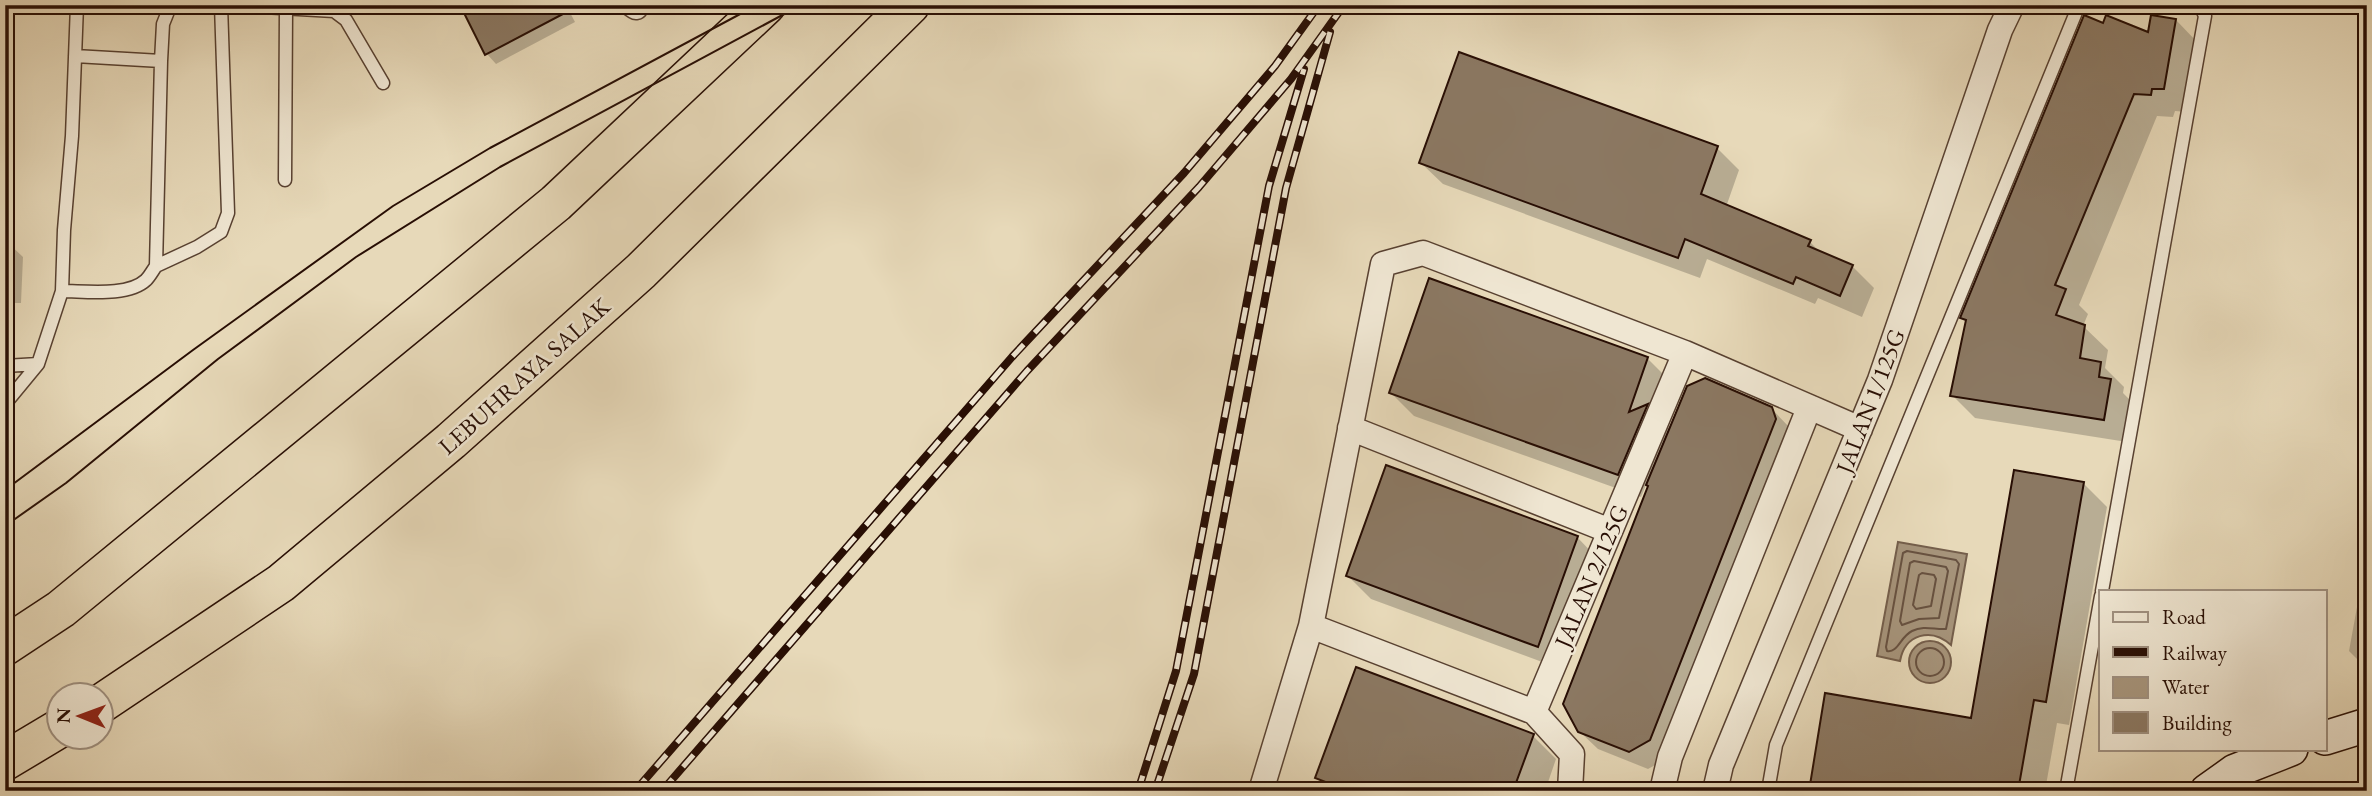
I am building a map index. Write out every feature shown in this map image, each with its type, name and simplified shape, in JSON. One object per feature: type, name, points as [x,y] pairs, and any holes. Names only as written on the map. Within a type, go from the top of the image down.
[{"type":"highway","points":[[5,646],[61,609],[556,204],[766,5]]},
{"type":"highway","name":"LEBUHRAYA SALAK","points":[[116,694],[281,583],[452,442],[641,271],[911,5]]},
{"type":"highway","points":[[5,761],[46,736]]},
{"type":"street","name":"JALAN 1/125G","points":[[1715,791],[1721,765],[1880,380],[2000,30],[2012,5]]},
{"type":"street","points":[[1261,791],[1311,626],[1383,264],[1423,253],[1685,353],[1860,429]]},
{"type":"street","name":"JALAN 2/125G","points":[[1534,712],[1685,353]]},
{"type":"street","points":[[1662,791],[1670,757],[1809,408]]},
{"type":"street","points":[[1350,428],[1610,531]]},
{"type":"street","points":[[1311,626],[1534,712],[1572,754],[1570,791]]},
{"type":"street","points":[[2326,738],[2367,725]]},
{"type":"street","points":[[2207,791],[2235,771],[2288,750]]},
{"type":"lane","points":[[5,404],[38,364],[62,291],[76,5]]},
{"type":"lane","points":[[156,266],[163,24],[169,9],[178,5]]},
{"type":"lane","points":[[62,291],[107,292],[144,282],[156,266],[197,247],[221,232],[228,213],[221,5]]},
{"type":"lane","points":[[229,5],[334,11],[346,20],[383,83]]},
{"type":"lane","points":[[1768,791],[1776,745],[2079,5]]},
{"type":"lane","points":[[2102,590],[2205,16],[2200,5]]},
{"type":"lane","points":[[285,180],[286,9]]},
{"type":"lane","points":[[75,56],[161,61]]},
{"type":"lane","points":[[5,366],[38,364]]},
{"type":"lane","points":[[2066,791],[2099,605]]},
{"type":"water","points":[[1898,542],[1967,554],[1951,645],[1935,636],[1920,636],[1907,645],[1900,661],[1877,656]]},
{"type":"water","points":[[1930,641],[1945,647],[1951,662],[1945,677],[1930,683],[1915,677],[1909,662],[1915,647]]},
{"type":"building","points":[[460,5],[580,5],[485,55]]},
{"type":"building","points":[[2084,15],[2103,23],[2106,15],[2148,32],[2151,15],[2176,19],[2164,89],[2152,89],[2151,95],[2134,94],[2055,285],[2066,289],[2056,315],[2085,325],[2080,358],[2101,362],[2099,377],[2111,379],[2104,420],[1950,396],[1966,320],[1960,318]]},
{"type":"building","points":[[1459,52],[1718,146],[1701,194],[1811,240],[1808,246],[1853,265],[1840,296],[1796,277],[1793,284],[1685,239],[1678,258],[1419,163]]},
{"type":"building","points":[[1429,278],[1648,357],[1629,412],[1648,404],[1618,475],[1389,393]]},
{"type":"building","points":[[1705,378],[1772,407],[1776,419],[1650,740],[1629,752],[1578,732],[1563,704],[1648,486],[1646,485],[1687,386]]},
{"type":"building","points":[[1386,465],[1578,536],[1538,647],[1346,576]]},
{"type":"building","points":[[2014,470],[2084,482],[2046,702],[2034,700],[2018,791],[1809,791],[1825,693],[1971,718]]},
{"type":"building","points":[[1356,667],[1534,734],[1513,791],[1349,791],[1315,778]]},
{"type":"tram line","points":[[5,490],[393,206],[490,148],[757,5]]},
{"type":"tram line","points":[[5,526],[66,483],[218,359],[356,257],[500,167],[801,5]]},
{"type":"railway","points":[[635,791],[1012,357],[1184,173],[1275,66],[1319,5]]},
{"type":"railway","points":[[662,791],[1027,371],[1199,187],[1291,79],[1344,5]]},
{"type":"railway","points":[[1155,791],[1194,674],[1286,188],[1330,32]]},
{"type":"railway","points":[[1138,791],[1176,671],[1269,186],[1304,69]]}]
